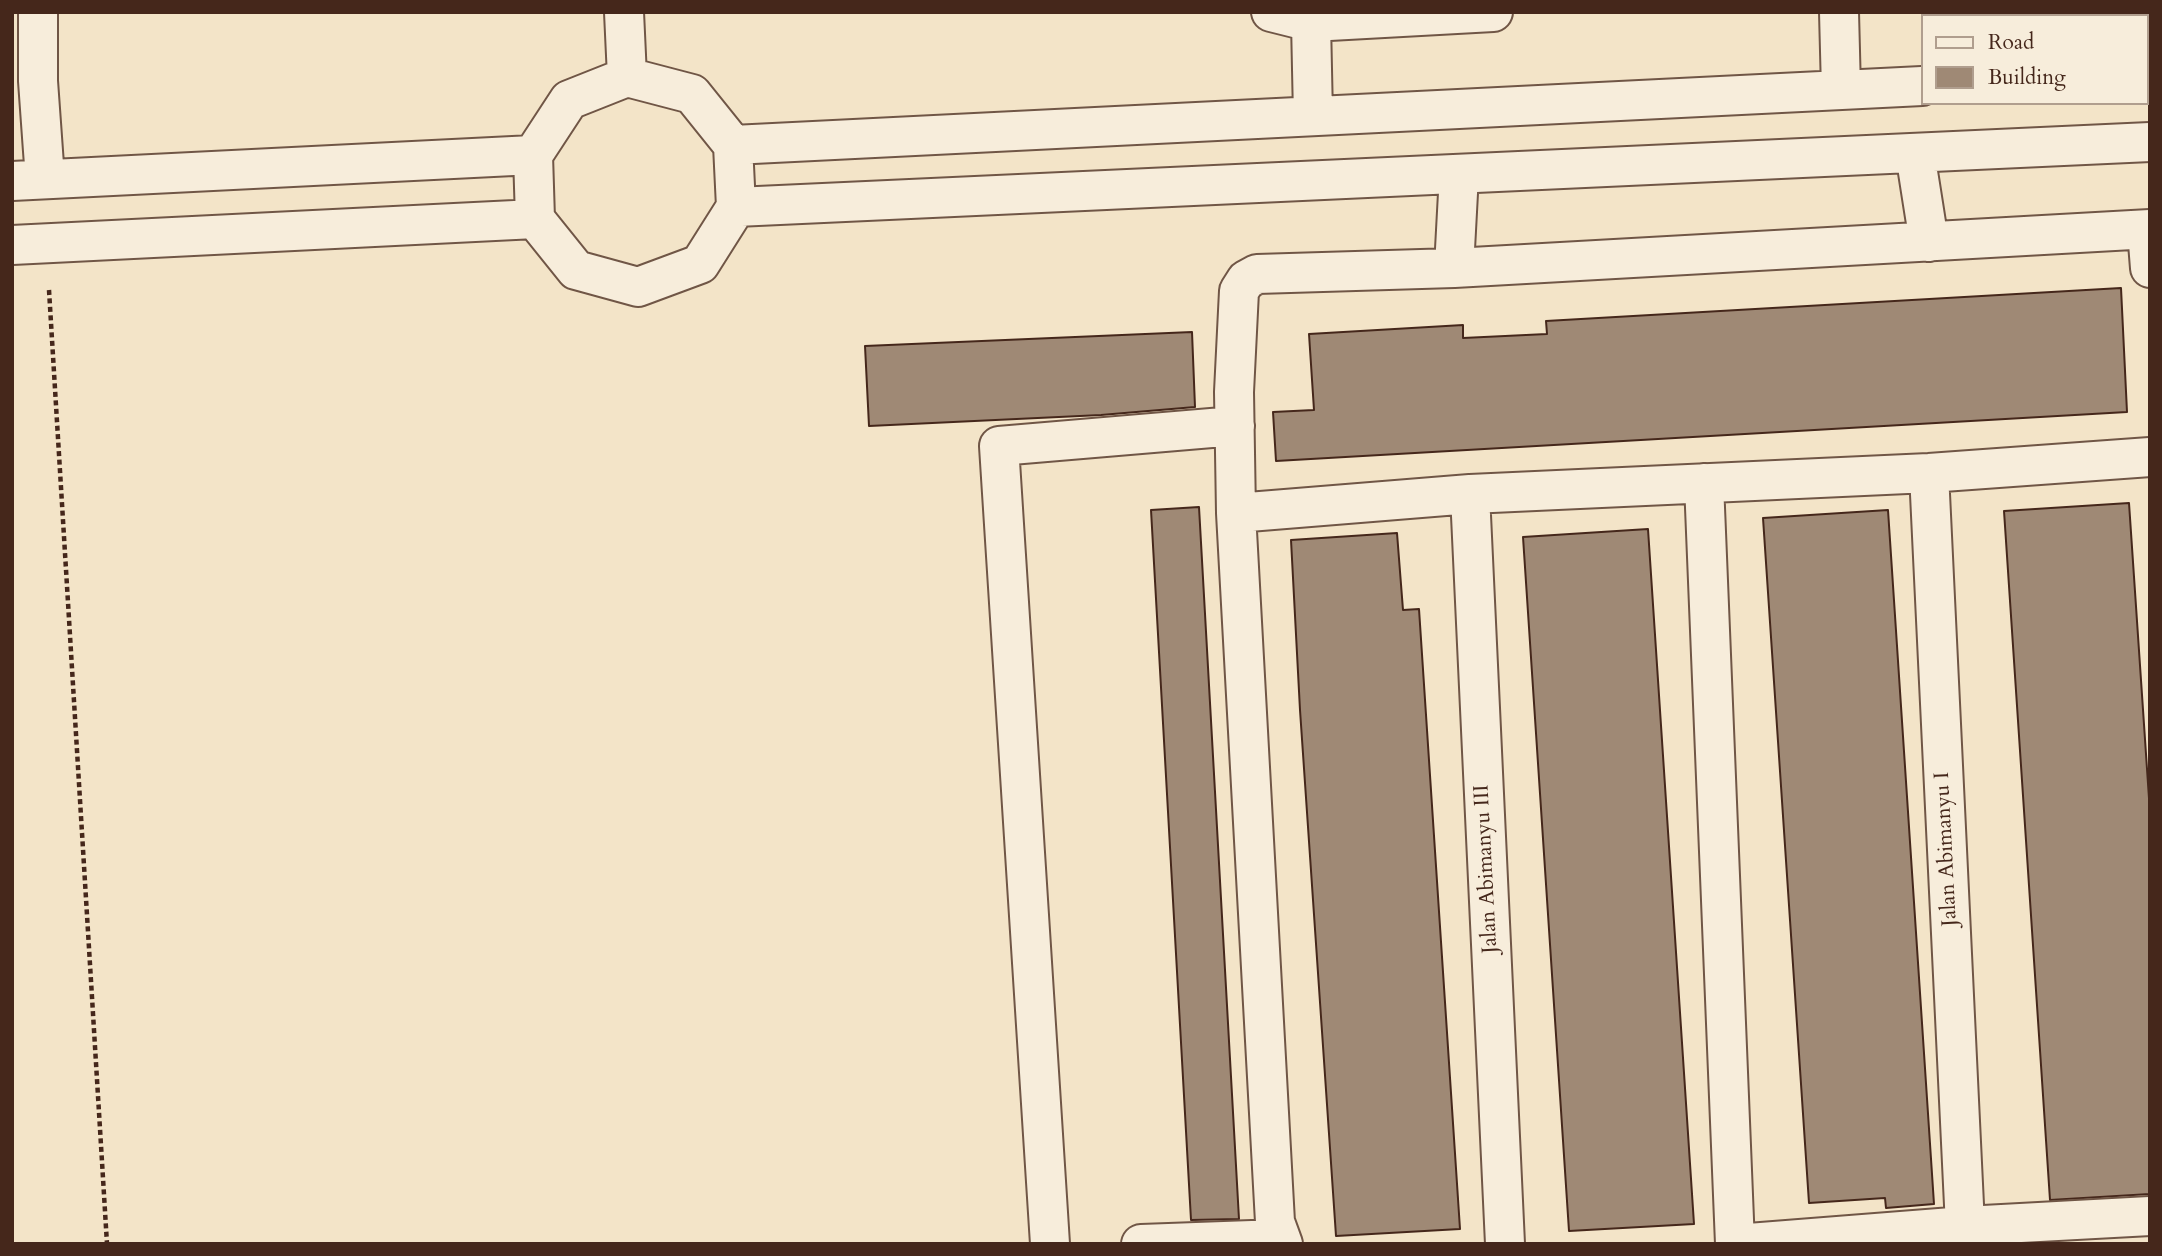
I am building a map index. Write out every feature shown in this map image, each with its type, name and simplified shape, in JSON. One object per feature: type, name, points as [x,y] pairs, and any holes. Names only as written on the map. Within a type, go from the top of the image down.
[{"type":"street","points":[[38,12],[25,81],[29,180],[533,155]]},
{"type":"street","points":[[624,12],[627,77]]},
{"type":"street","points":[[1271,12],[1311,22],[1493,12]]},
{"type":"street","points":[[1839,12],[1841,90]]},
{"type":"street","points":[[1311,22],[1313,117]]},
{"type":"street","points":[[627,77],[692,94],[733,145],[736,207],[700,264],[638,287],[576,270],[535,219],[533,155],[569,100],[627,77]]},
{"type":"street","points":[[733,145],[1920,86]]},
{"type":"street","points":[[736,207],[2150,142]]},
{"type":"street","points":[[1915,153],[1929,242]]},
{"type":"street","points":[[1454,268],[1459,174]]},
{"type":"street","points":[[29,244],[535,219]]},
{"type":"street","points":[[1141,1244],[1282,1241],[1275,1222],[1274,1208],[1236,513],[1234,391],[1239,291],[1246,280],[1257,274],[1454,268],[2148,230],[2150,268]]},
{"type":"street","points":[[1051,1244],[999,446],[1235,426]]},
{"type":"street","points":[[1236,513],[1469,494],[1929,472],[2150,457]]},
{"type":"street","name":"Jalan Abimanyu I","points":[[1929,472],[1965,1226]]},
{"type":"street","points":[[1703,483],[1735,1244],[1965,1226],[2150,1216]]},
{"type":"street","name":"Jalan Abimanyu III","points":[[1469,494],[1505,1244]]},
{"type":"path","points":[[29,244],[107,1244]]},
{"type":"building","points":[[2121,288],[2127,412],[1276,461],[1273,412],[1314,410],[1309,334],[1463,325],[1463,338],[1547,334],[1546,321]]},
{"type":"building","points":[[1192,332],[1195,407],[1101,415],[869,426],[865,346]]},
{"type":"building","points":[[2129,503],[2150,813],[2150,1194],[2050,1200],[2004,511]]},
{"type":"building","points":[[1199,507],[1239,1219],[1191,1220],[1151,510]]},
{"type":"building","points":[[1888,510],[1934,1204],[1886,1208],[1885,1198],[1809,1203],[1763,518]]},
{"type":"building","points":[[1648,529],[1694,1224],[1569,1231],[1523,537]]},
{"type":"building","points":[[1397,533],[1403,610],[1419,609],[1460,1229],[1336,1236],[1291,540]]}]
